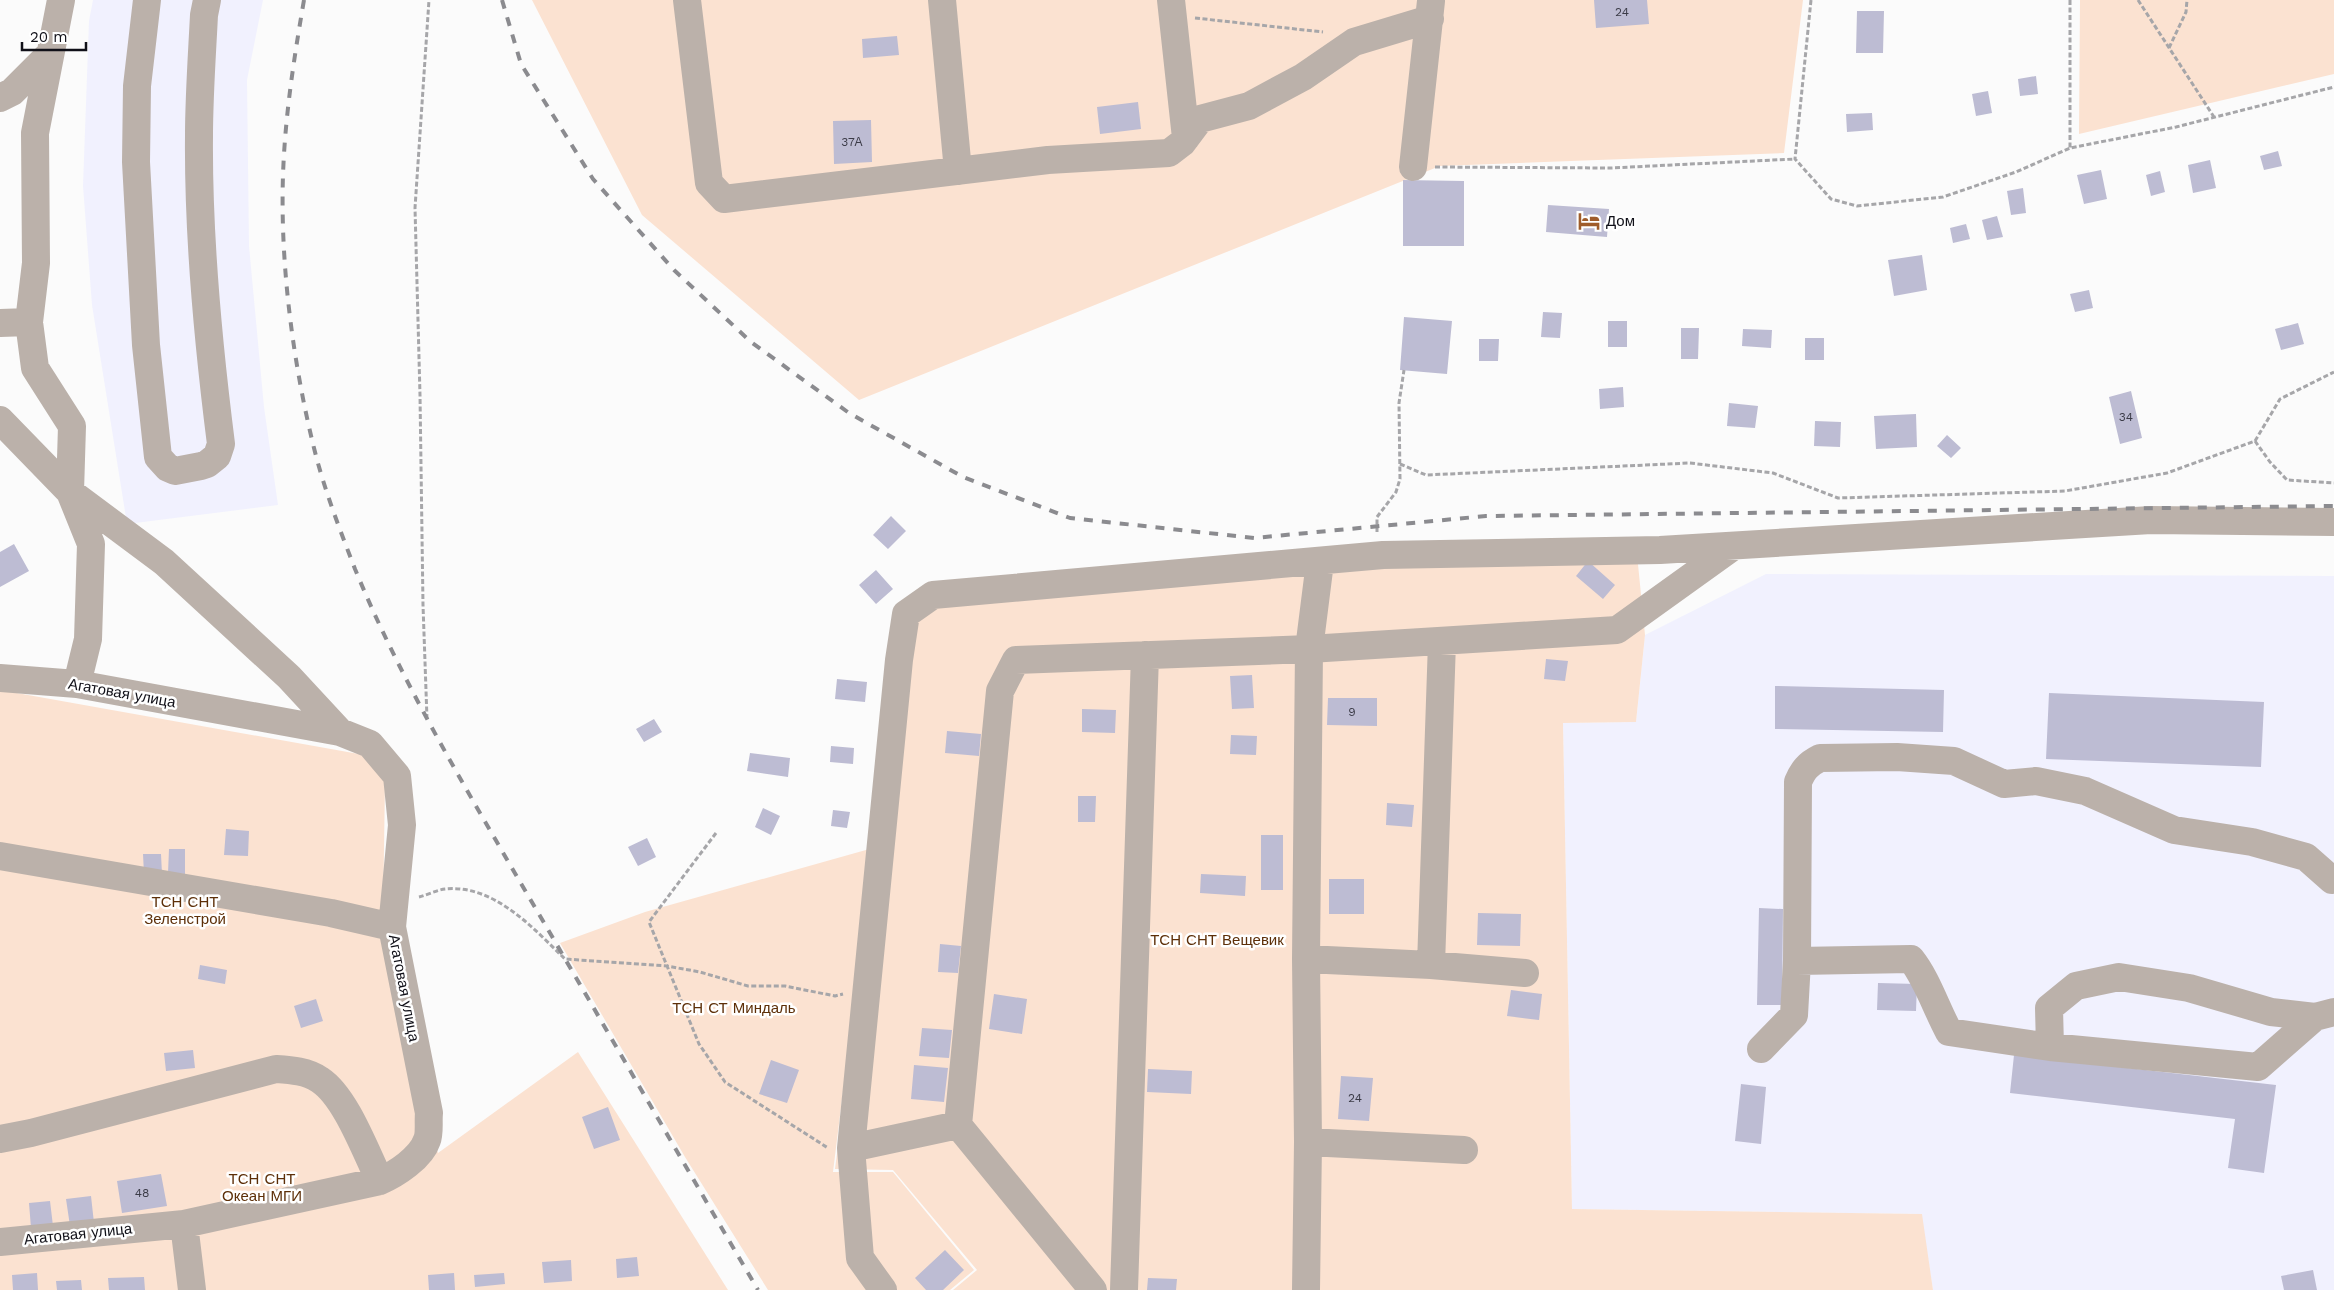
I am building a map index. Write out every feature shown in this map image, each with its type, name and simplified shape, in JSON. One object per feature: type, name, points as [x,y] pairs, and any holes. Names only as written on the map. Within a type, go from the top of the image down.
[{"type":"street","points":[[61,0],[35,133],[36,263],[29,322],[36,368],[72,426],[70,492],[91,544],[88,639],[77,684]]},
{"type":"street","points":[[146,0],[137,86],[136,162],[146,345],[156,449],[162,463],[175,471],[207,464],[217,456],[221,444],[210,358],[202,251],[199,136],[204,15],[207,0]]},
{"type":"street","points":[[687,0],[709,183],[724,198],[1048,160],[1168,153],[1186,138],[1200,119],[1249,106],[1303,77],[1354,42],[1430,9],[1413,167]]},
{"type":"street","points":[[942,0],[958,171]]},
{"type":"street","points":[[1171,3],[1186,138]]},
{"type":"street","points":[[0,98],[12,92],[49,55]]},
{"type":"street","points":[[0,323],[29,322]]},
{"type":"street","points":[[0,420],[70,492],[164,562],[289,677],[340,732]]},
{"type":"street","points":[[883,1290],[860,1258],[851,1156],[899,660],[906,614],[932,595],[1383,555],[1660,550],[2151,520],[2334,522]]},
{"type":"street","points":[[1093,1290],[958,1124],[1000,691],[1016,660],[1309,649],[1617,630],[1734,546]]},
{"type":"street","points":[[1306,1290],[1308,1142],[1306,959],[1309,649],[1320,562]]},
{"type":"street","points":[[1431,965],[1442,642]]},
{"type":"street","points":[[1124,1290],[1145,655]]},
{"type":"street","name":"Агатовая улица","points":[[0,678],[77,684],[340,732],[370,744],[397,776],[402,825],[392,927],[429,1113],[427,1141],[410,1162],[398,1173],[380,1182],[184,1224],[0,1242]]},
{"type":"street","points":[[1761,1049],[1794,1015],[1797,961],[1798,782],[1802,771],[1810,763],[1820,758],[1897,757],[1954,760],[2004,784],[2036,781],[2085,791],[2174,830],[2252,842],[2306,857],[2333,880]]},
{"type":"street","points":[[0,856],[322,911],[392,927]]},
{"type":"street","points":[[1306,959],[1525,972]]},
{"type":"street","points":[[1797,961],[1910,959],[1922,972],[1934,1004],[1949,1032],[2050,1047],[2258,1067],[2325,1014]]},
{"type":"street","points":[[2050,1047],[2049,1008],[2076,986],[2119,977],[2189,988],[2271,1012],[2325,1014]]},
{"type":"street","points":[[0,1139],[31,1133],[276,1069],[299,1071],[320,1079],[337,1094],[380,1182]]},
{"type":"street","points":[[851,1156],[958,1124]]},
{"type":"street","points":[[1308,1142],[1464,1150]]},
{"type":"street","points":[[184,1224],[192,1290]]},
{"type":"path","points":[[427,719],[415,208],[429,0]]},
{"type":"path","points":[[1811,0],[1794,159],[1831,199],[1857,206],[1943,196],[2016,172],[2070,148],[2214,117],[2334,87]]},
{"type":"path","points":[[2070,0],[2070,148]]},
{"type":"path","points":[[2138,0],[2214,117]]},
{"type":"path","points":[[2169,48],[2186,12],[2187,0]]},
{"type":"path","points":[[1171,3],[1192,18],[1325,32]]},
{"type":"path","points":[[1413,167],[1610,168],[1794,159]]},
{"type":"path","points":[[1383,555],[1377,536],[1377,518],[1396,492],[1400,480],[1399,403],[1404,370]]},
{"type":"path","points":[[1400,464],[1426,475],[1690,463],[1772,473],[1838,498],[2066,491],[2167,473],[2255,441],[2280,399],[2334,372]]},
{"type":"path","points":[[2255,441],[2270,462],[2287,480],[2334,484]]},
{"type":"path","points":[[716,832],[649,922],[699,1044],[725,1082],[851,1156]]},
{"type":"path","points":[[415,906],[418,898],[445,889],[479,892],[526,921],[565,960],[667,966],[700,972],[748,986],[785,986],[834,996],[868,987]]},
{"type":"shaded area","points":[[93,0],[263,0],[247,80],[249,246],[264,407],[278,505],[127,524],[92,305],[83,186],[89,21]]},
{"type":"shaded area","points":[[1766,574],[2334,576],[2334,1290],[1933,1290],[1921,1214],[1572,1209],[1563,723],[1636,722],[1645,635]]},
{"type":"green space","points":[[532,0],[1803,0],[1784,153],[1440,166],[859,400],[642,215]]},
{"type":"green space","points":[[2080,0],[2334,0],[2334,74],[2079,134]]},
{"type":"green space","name":"ТСН СНТ Вещевик","points":[[1636,544],[1645,635],[1636,722],[1563,723],[1572,1209],[1922,1214],[1933,1290],[953,1290],[977,1270],[893,1170],[835,1169],[909,595]]},
{"type":"green space","points":[[0,690],[370,756],[385,782],[383,915],[408,1048],[438,1153],[578,1052],[728,1290],[0,1290]]},
{"type":"green space","name":"ТСН СТ Миндаль","points":[[873,848],[833,1172],[893,1172],[974,1270],[950,1290],[768,1290],[685,1157],[560,943],[645,912]]},
{"type":"building","points":[[1594,0],[1647,0],[1649,24],[1596,28]]},
{"type":"building","points":[[1857,11],[1884,11],[1883,53],[1856,53]]},
{"type":"building","points":[[897,36],[899,55],[863,58],[862,39]]},
{"type":"building","points":[[2036,76],[2038,94],[2020,96],[2018,79]]},
{"type":"building","points":[[1988,91],[1992,113],[1976,116],[1972,94]]},
{"type":"building","points":[[1138,102],[1141,129],[1100,134],[1097,107]]},
{"type":"building","points":[[1872,113],[1873,130],[1847,132],[1846,114]]},
{"type":"building","points":[[871,120],[872,162],[834,164],[833,121]]},
{"type":"building","points":[[2278,151],[2282,166],[2264,170],[2260,156]]},
{"type":"building","points":[[2210,160],[2216,188],[2193,193],[2188,165]]},
{"type":"building","points":[[2101,170],[2107,199],[2084,204],[2077,175]]},
{"type":"building","points":[[2160,171],[2165,192],[2151,196],[2146,175]]},
{"type":"building","points":[[1403,180],[1464,181],[1464,246],[1403,246]]},
{"type":"building","points":[[2023,188],[2026,213],[2011,215],[2007,191]]},
{"type":"building","points":[[1548,205],[1609,209],[1607,237],[1546,232]]},
{"type":"building","points":[[1997,216],[2003,237],[1987,240],[1982,220]]},
{"type":"building","points":[[1966,224],[1970,239],[1953,243],[1950,228]]},
{"type":"building","points":[[1922,255],[1927,290],[1894,296],[1888,260]]},
{"type":"building","points":[[2089,290],[2093,308],[2075,312],[2070,294]]},
{"type":"building","points":[[1543,312],[1562,313],[1560,338],[1541,337]]},
{"type":"building","points":[[1404,317],[1452,321],[1447,374],[1400,370]]},
{"type":"building","points":[[1608,321],[1627,321],[1627,347],[1608,347]]},
{"type":"building","points":[[2298,323],[2304,344],[2281,350],[2275,329]]},
{"type":"building","points":[[1681,328],[1699,328],[1698,359],[1681,359]]},
{"type":"building","points":[[1743,329],[1772,330],[1771,348],[1742,346]]},
{"type":"building","points":[[1805,338],[1824,338],[1824,360],[1805,360]]},
{"type":"building","points":[[1479,339],[1499,339],[1498,361],[1479,361]]},
{"type":"building","points":[[1623,387],[1624,407],[1600,409],[1599,389]]},
{"type":"building","points":[[2131,391],[2142,438],[2120,444],[2109,397]]},
{"type":"building","points":[[1729,403],[1758,406],[1755,428],[1727,426]]},
{"type":"building","points":[[1916,414],[1917,447],[1876,449],[1874,416]]},
{"type":"building","points":[[1815,421],[1841,422],[1840,447],[1814,446]]},
{"type":"building","points":[[1947,435],[1961,448],[1951,458],[1937,446]]},
{"type":"building","points":[[891,516],[906,531],[888,549],[873,535]]},
{"type":"building","points":[[14,544],[29,571],[0,587],[0,552]]},
{"type":"building","points":[[1588,561],[1615,585],[1603,599],[1576,576]]},
{"type":"building","points":[[876,570],[893,589],[876,604],[859,585]]},
{"type":"building","points":[[1546,659],[1568,661],[1565,681],[1544,679]]},
{"type":"building","points":[[1252,675],[1254,708],[1232,709],[1230,676]]},
{"type":"building","points":[[837,679],[867,682],[865,702],[835,699]]},
{"type":"building","points":[[1775,686],[1944,690],[1943,732],[1775,729]]},
{"type":"building","points":[[2049,693],[2264,702],[2261,767],[2046,759]]},
{"type":"building","points":[[1328,698],[1377,698],[1377,726],[1327,725]]},
{"type":"building","points":[[1082,709],[1116,710],[1115,733],[1082,732]]},
{"type":"building","points":[[654,719],[662,732],[644,742],[636,729]]},
{"type":"building","points":[[947,731],[981,734],[979,756],[945,753]]},
{"type":"building","points":[[1231,735],[1257,736],[1256,755],[1230,754]]},
{"type":"building","points":[[831,746],[854,748],[853,764],[830,762]]},
{"type":"building","points":[[750,753],[790,758],[788,777],[747,771]]},
{"type":"building","points":[[1078,796],[1096,796],[1095,822],[1078,822]]},
{"type":"building","points":[[1387,803],[1414,805],[1412,827],[1386,825]]},
{"type":"building","points":[[763,808],[780,816],[771,835],[755,827]]},
{"type":"building","points":[[833,810],[850,812],[847,828],[831,826]]},
{"type":"building","points":[[226,829],[249,831],[248,856],[224,855]]},
{"type":"building","points":[[1261,835],[1283,835],[1283,890],[1261,890]]},
{"type":"building","points":[[647,838],[656,857],[638,866],[628,847]]},
{"type":"building","points":[[169,849],[185,849],[185,874],[168,873]]},
{"type":"building","points":[[143,854],[161,854],[162,874],[144,874]]},
{"type":"building","points":[[1201,874],[1246,876],[1245,896],[1200,893]]},
{"type":"building","points":[[1329,879],[1364,879],[1364,914],[1329,914]]},
{"type":"building","points":[[1759,908],[1783,909],[1782,1005],[1757,1005]]},
{"type":"building","points":[[1478,913],[1521,914],[1520,946],[1477,945]]},
{"type":"building","points":[[940,944],[961,946],[958,973],[938,972]]},
{"type":"building","points":[[200,965],[227,970],[225,984],[198,979]]},
{"type":"building","points":[[1878,983],[1917,984],[1916,1011],[1877,1010]]},
{"type":"building","points":[[1511,990],[1542,994],[1539,1020],[1507,1016]]},
{"type":"building","points":[[994,994],[1027,999],[1022,1034],[989,1029]]},
{"type":"building","points":[[316,999],[323,1021],[301,1028],[294,1006]]},
{"type":"building","points":[[922,1028],[952,1030],[949,1058],[919,1056]]},
{"type":"building","points":[[193,1050],[195,1068],[166,1071],[164,1053]]},
{"type":"building","points":[[2014,1055],[2276,1085],[2264,1173],[2228,1168],[2235,1119],[2010,1093]]},
{"type":"building","points":[[771,1060],[799,1070],[787,1103],[759,1094]]},
{"type":"building","points":[[914,1065],[948,1068],[944,1102],[911,1099]]},
{"type":"building","points":[[1148,1069],[1192,1071],[1191,1094],[1147,1092]]},
{"type":"building","points":[[1341,1076],[1373,1078],[1369,1121],[1338,1119]]},
{"type":"building","points":[[1741,1084],[1766,1087],[1761,1144],[1735,1141]]},
{"type":"building","points":[[608,1107],[620,1140],[594,1149],[582,1117]]},
{"type":"building","points":[[161,1174],[167,1206],[122,1213],[117,1181]]},
{"type":"building","points":[[91,1196],[94,1223],[70,1226],[66,1199]]},
{"type":"building","points":[[50,1201],[53,1226],[31,1228],[29,1203]]},
{"type":"building","points":[[945,1250],[964,1270],[943,1290],[926,1290],[915,1278]]},
{"type":"building","points":[[637,1257],[639,1276],[617,1278],[616,1259]]},
{"type":"building","points":[[571,1260],[572,1281],[544,1283],[542,1262]]},
{"type":"building","points":[[2313,1270],[2317,1290],[2284,1290],[2281,1276]]},
{"type":"building","points":[[37,1273],[38,1290],[13,1290],[12,1275]]},
{"type":"building","points":[[454,1273],[455,1290],[429,1290],[428,1275]]},
{"type":"building","points":[[504,1273],[505,1284],[475,1287],[474,1275]]},
{"type":"building","points":[[144,1277],[145,1290],[109,1290],[108,1278]]},
{"type":"building","points":[[1148,1278],[1177,1279],[1176,1290],[1147,1290]]},
{"type":"building","points":[[81,1280],[82,1290],[57,1290],[56,1281]]},
{"type":"railway","points":[[304,0],[293,65],[286,131],[283,175],[284,243],[294,348],[300,382],[314,448],[333,509],[372,609],[430,725],[758,1290]]},
{"type":"railway","points":[[502,0],[521,64],[593,179],[674,270],[751,342],[849,413],[963,477],[1070,518],[1254,538],[1486,516],[2334,506]]},
{"type":"place","name":"Дом","points":[[1589,221]]},
{"type":"park label","name":"ТСН СНТ Зеленстрой","points":[[185,910]]},
{"type":"park label","name":"ТСН СНТ Океан МГИ","points":[[262,1188]]}]
